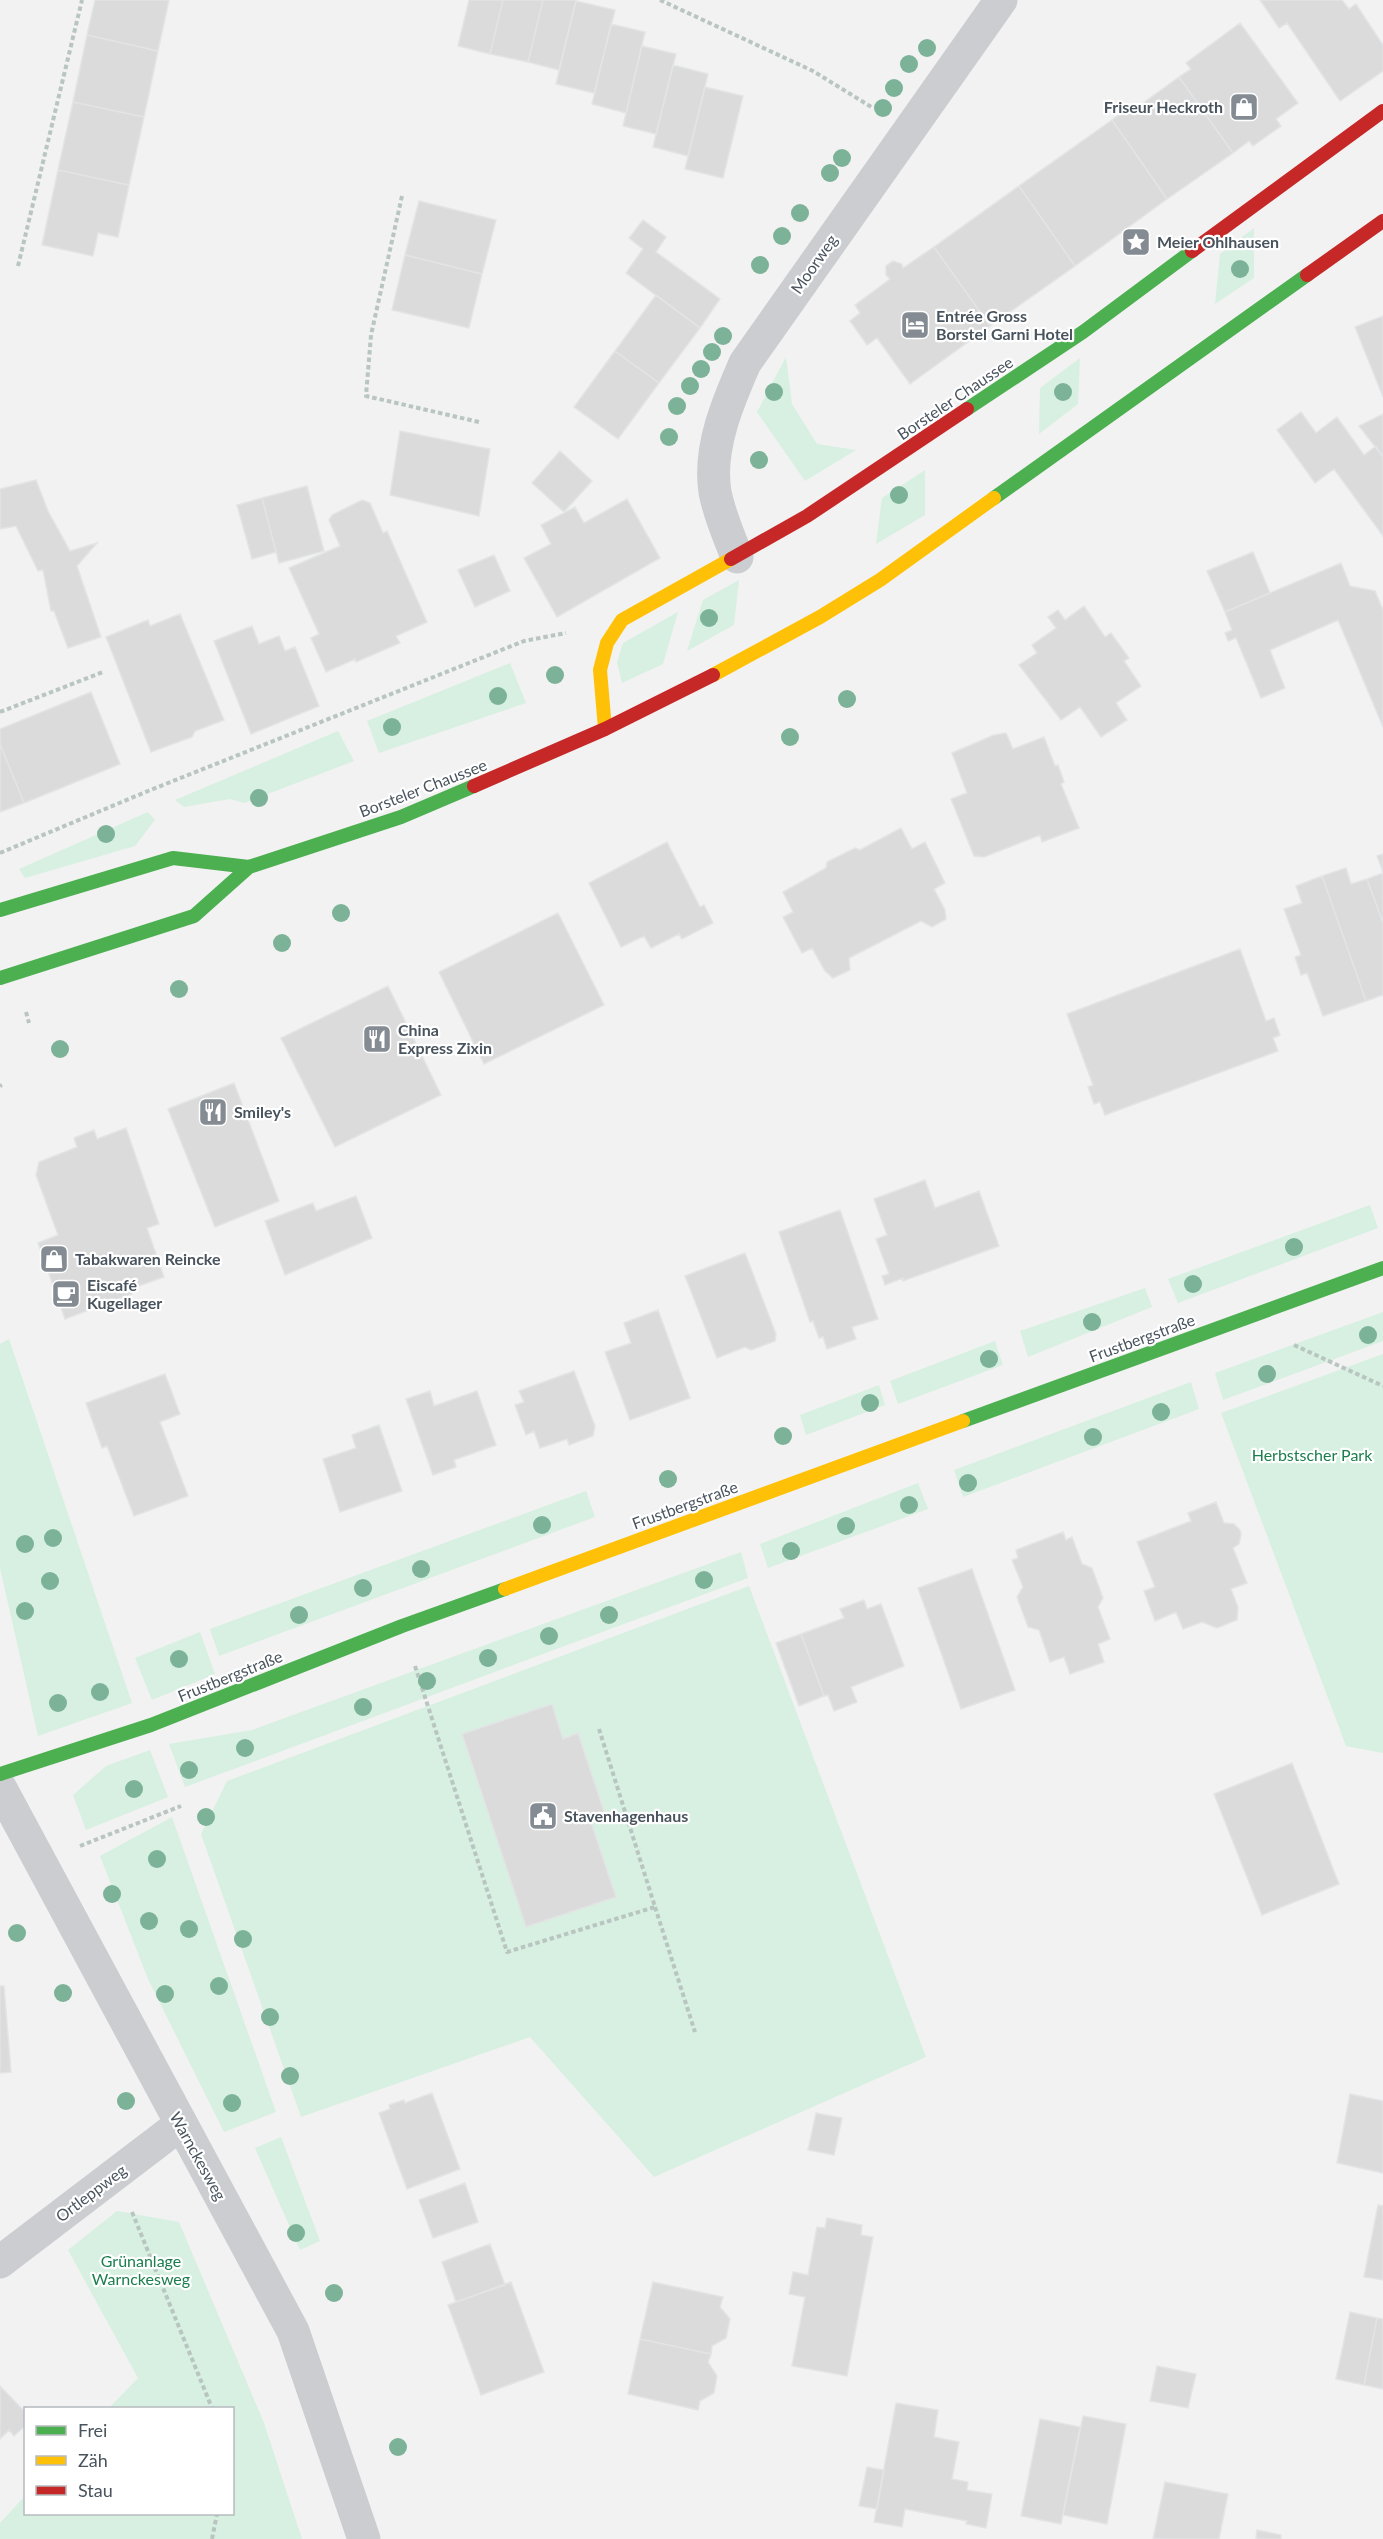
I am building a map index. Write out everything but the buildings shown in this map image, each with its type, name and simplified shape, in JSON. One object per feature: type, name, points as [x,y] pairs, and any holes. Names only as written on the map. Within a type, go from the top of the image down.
[{"type":"street","name":"Moorweg","points":[[737,557],[721,516],[715,490],[714,466],[724,411],[745,363],[1001,0]]},
{"type":"street","name":"Borsteler Chaussee","points":[[605,729],[600,670],[607,643],[622,620],[807,516],[1083,332],[1383,111]]},
{"type":"street","name":"Borsteler Chaussee","points":[[0,978],[194,916],[249,867],[400,817],[508,772],[605,729],[721,671],[820,617],[880,580],[1383,221]]},
{"type":"street","name":"Borsteler Chaussee","points":[[0,910],[173,858],[249,867]]},
{"type":"street","name":"Frustbergstraße","points":[[0,1774],[151,1725],[402,1626],[1383,1268]]},
{"type":"street","name":"Warnckesweg","points":[[0,1787],[293,2331],[364,2539]]},
{"type":"street","name":"Ortleppweg","points":[[0,2262],[181,2124]]},
{"type":"path","points":[[18,266],[82,0]]},
{"type":"path","points":[[660,0],[813,70],[909,130]]},
{"type":"path","points":[[402,196],[371,334],[366,396],[479,422]]},
{"type":"path","points":[[0,854],[147,791],[524,641],[622,620]]},
{"type":"path","points":[[0,712],[103,672]]},
{"type":"path","points":[[1240,1320],[1383,1386]]},
{"type":"path","points":[[402,1626],[507,1952],[655,1907]]},
{"type":"path","points":[[599,1729],[695,2032]]},
{"type":"path","points":[[40,1862],[181,1806]]},
{"type":"path","points":[[116,2174],[211,2407]]},
{"type":"path","points":[[212,2539],[217,2515]]},
{"type":"green space","points":[[1254,228],[1254,278],[1215,304],[1220,254]]},
{"type":"green space","points":[[786,357],[792,404],[817,444],[856,450],[805,481],[757,412]]},
{"type":"green space","points":[[1080,358],[1078,404],[1039,434],[1040,388]]},
{"type":"green space","points":[[925,470],[925,515],[876,544],[882,498]]},
{"type":"green space","points":[[739,580],[734,625],[687,651],[703,600]]},
{"type":"green space","points":[[678,612],[663,664],[622,683],[617,662],[623,643]]},
{"type":"green space","points":[[510,663],[526,703],[379,753],[367,721]]},
{"type":"green space","points":[[338,731],[354,761],[244,803],[230,799],[184,807],[175,800]]},
{"type":"green space","points":[[148,812],[155,820],[135,846],[25,878],[19,869]]},
{"type":"green space","points":[[1370,1205],[1378,1228],[1178,1303],[1168,1279]]},
{"type":"green space","points":[[1145,1288],[1152,1307],[1028,1357],[1020,1331]]},
{"type":"green space","points":[[1383,1312],[1383,1341],[1223,1400],[1215,1373]]},
{"type":"green space","points":[[9,1339],[132,1703],[38,1736],[0,1568],[0,1344]]},
{"type":"green space","points":[[995,1341],[1003,1365],[898,1404],[890,1381]]},
{"type":"green space","name":"Herbstscher Park","points":[[1383,1354],[1383,1753],[1346,1746],[1221,1413]]},
{"type":"green space","points":[[1191,1382],[1199,1409],[963,1497],[954,1470]]},
{"type":"green space","points":[[879,1385],[885,1405],[806,1435],[800,1415]]},
{"type":"green space","points":[[918,1483],[928,1509],[768,1568],[760,1544]]},
{"type":"green space","points":[[586,1491],[595,1517],[219,1656],[210,1629]]},
{"type":"green space","points":[[741,1552],[748,1578],[185,1787],[169,1744],[252,1730]]},
{"type":"green space","points":[[749,1586],[926,2057],[654,2177],[530,2037],[301,2117],[201,1834],[227,1781]]},
{"type":"green space","points":[[200,1632],[215,1674],[152,1700],[135,1658]]},
{"type":"green space","points":[[150,1750],[168,1797],[86,1830],[73,1795],[106,1766]]},
{"type":"green space","points":[[172,1817],[276,2112],[224,2132],[148,1979],[100,1856]]},
{"type":"green space","points":[[281,2137],[320,2241],[300,2250],[255,2148]]},
{"type":"green space","name":"Grünanlage Warnckesweg","points":[[117,2211],[179,2222],[264,2423],[302,2539],[0,2539],[0,2523],[24,2497],[24,2515],[234,2515],[234,2407],[110,2407],[138,2378],[68,2250]]},
{"type":"traffic: fast","points":[[967,409],[1083,332],[1192,251]]},
{"type":"traffic: fast","points":[[994,498],[1307,275]]},
{"type":"traffic: fast","points":[[0,978],[194,916],[249,867],[401,817],[474,786]]},
{"type":"traffic: fast","points":[[0,910],[173,858],[249,867]]},
{"type":"traffic: fast","points":[[963,1421],[1383,1268]]},
{"type":"traffic: fast","points":[[0,1774],[151,1725],[402,1626],[505,1589]]},
{"type":"traffic: slow","points":[[713,675],[820,617],[880,580],[994,498]]},
{"type":"traffic: slow","points":[[605,729],[600,670],[607,643],[622,620],[731,559]]},
{"type":"traffic: slow","points":[[505,1589],[963,1421]]},
{"type":"traffic: jam","points":[[1192,251],[1383,111]]},
{"type":"traffic: jam","points":[[1307,275],[1383,221]]},
{"type":"traffic: jam","points":[[731,559],[807,516],[967,409]]},
{"type":"traffic: jam","points":[[474,786],[605,729],[713,675]]},
{"type":"place","name":"Friseur Heckroth","points":[[1244,107]]},
{"type":"place","name":"Meier Ohlhausen","points":[[1136,242]]},
{"type":"place","name":"Entrée Gross Borstel Garni Hotel","points":[[915,325]]},
{"type":"place","name":"China Express Zixin","points":[[377,1039]]},
{"type":"place","name":"Smiley's","points":[[213,1112]]},
{"type":"place","name":"Tabakwaren Reincke","points":[[54,1259]]},
{"type":"place","name":"Eiscafé Kugellager","points":[[66,1294]]},
{"type":"place","name":"Stavenhagenhaus","points":[[543,1816]]}]
